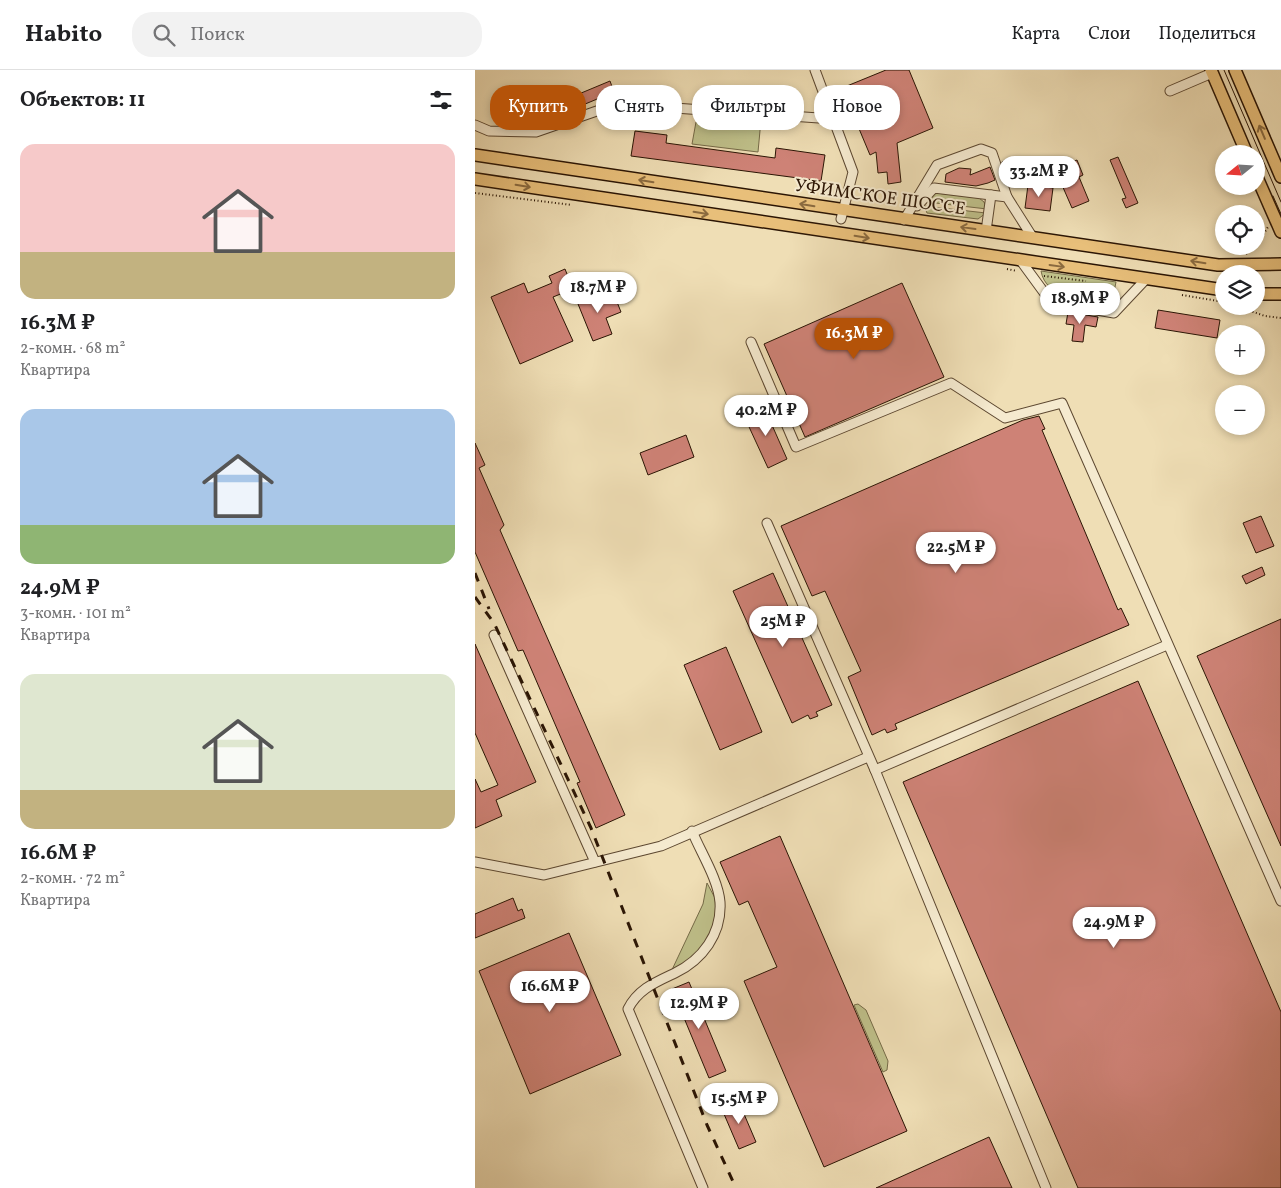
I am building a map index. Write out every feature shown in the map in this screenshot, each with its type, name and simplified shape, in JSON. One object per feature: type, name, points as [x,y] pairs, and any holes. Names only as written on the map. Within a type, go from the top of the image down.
[{"type":"main road","points":[[1235,70],[1281,177]]},
{"type":"main road","points":[[1211,72],[1243,145]]},
{"type":"main road","name":"УФИМСКОЕ ШОССЕ","points":[[475,155],[842,215],[904,220],[1218,265]]},
{"type":"main road","points":[[475,179],[1215,289]]},
{"type":"main road","points":[[1265,195],[1281,232]]},
{"type":"main road","name":"УФИМСКОЕ ШОССЕ","points":[[1265,269],[1281,264]]},
{"type":"main road","points":[[1265,294],[1281,294]]},
{"type":"lane","points":[[815,70],[821,85]]},
{"type":"lane","points":[[1170,91],[1211,72]]},
{"type":"lane","points":[[475,125],[489,131],[536,132],[617,104],[814,118]]},
{"type":"lane","points":[[837,130],[853,172],[842,215]]},
{"type":"lane","points":[[904,220],[937,165],[981,150],[992,153],[1007,197],[1033,238]]},
{"type":"lane","points":[[904,220],[934,188],[1007,197]]},
{"type":"lane","points":[[986,231],[991,195]]},
{"type":"lane","points":[[1021,261],[1051,302],[1114,313],[1146,279]]},
{"type":"lane","points":[[751,342],[796,447],[951,383],[1005,418],[1062,404],[1281,901]]},
{"type":"lane","points":[[767,523],[875,770],[1046,1188]]},
{"type":"lane","points":[[494,635],[595,862]]},
{"type":"lane","points":[[875,770],[1167,645]]},
{"type":"lane","points":[[475,862],[544,875],[661,846],[692,831],[868,757]]},
{"type":"lane","points":[[692,831],[716,888],[720,903],[717,925],[710,945],[696,960],[634,996],[628,1008],[703,1188]]},
{"type":"path","points":[[1265,234],[1268,226]]},
{"type":"path","points":[[1262,315],[1281,318]]},
{"type":"green space","points":[[695,130],[760,130],[758,152],[692,144]]},
{"type":"green space","points":[[936,193],[979,198],[984,202],[987,209],[927,202]]},
{"type":"green space","points":[[924,206],[986,213],[978,219],[927,213]]},
{"type":"green space","points":[[1041,271],[1116,282],[1114,292],[1104,299],[1066,295],[1050,287],[1044,280]]},
{"type":"green space","points":[[707,883],[715,898],[716,913],[708,945],[670,974],[703,904]]},
{"type":"green space","points":[[858,1004],[866,1010],[888,1061],[887,1070],[883,1072],[854,1005]]},
{"type":"building","points":[[886,70],[909,70],[933,128],[897,143],[901,182],[888,184],[887,172],[878,173],[876,152],[870,155],[860,130],[900,130],[900,85],[849,85]]},
{"type":"building","points":[[610,81],[611,85],[600,85]]},
{"type":"building","points":[[596,87],[596,100],[586,104],[586,91]]},
{"type":"building","points":[[635,131],[667,135],[666,143],[775,158],[776,148],[825,155],[821,181],[631,156]]},
{"type":"building","points":[[1015,157],[1020,170],[1006,176],[1002,162]]},
{"type":"building","points":[[1118,157],[1138,203],[1126,208],[1122,199],[1126,198],[1110,160]]},
{"type":"building","points":[[1077,160],[1083,175],[1079,177],[1089,201],[1072,208],[1055,169]]},
{"type":"building","points":[[990,167],[995,180],[988,183],[976,186],[945,182],[946,174],[959,168],[971,169],[970,175]]},
{"type":"building","points":[[1028,185],[1053,188],[1050,211],[1025,208]]},
{"type":"building","points":[[565,269],[573,289],[553,297],[573,341],[520,364],[491,297],[524,283],[528,293],[552,283],[549,276]]},
{"type":"building","points":[[902,283],[944,377],[805,437],[764,344]]},
{"type":"building","points":[[595,291],[600,303],[615,297],[621,312],[606,318],[612,334],[593,341],[576,299]]},
{"type":"building","points":[[1158,310],[1220,320],[1219,325],[1215,325],[1215,338],[1155,328]]},
{"type":"building","points":[[1068,312],[1098,317],[1096,327],[1085,325],[1083,342],[1072,341],[1074,325],[1066,324]]},
{"type":"building","points":[[764,407],[787,459],[768,468],[744,416]]},
{"type":"building","points":[[1039,416],[1045,429],[1042,430],[1118,610],[1121,608],[1129,625],[895,724],[897,729],[887,733],[885,729],[872,735],[848,677],[861,671],[825,591],[812,596],[781,526],[1023,420]]},
{"type":"building","points":[[686,435],[694,457],[648,475],[640,453]]},
{"type":"building","points":[[475,443],[485,465],[479,468],[504,525],[500,530],[625,815],[596,828],[577,783],[580,782],[523,650],[518,651],[475,552]]},
{"type":"building","points":[[1261,516],[1274,546],[1256,553],[1243,523]]},
{"type":"building","points":[[1262,567],[1265,575],[1246,584],[1242,576]]},
{"type":"building","points":[[773,573],[832,705],[816,712],[818,716],[810,719],[808,715],[792,723],[733,591]]},
{"type":"building","points":[[1281,619],[1281,846],[1197,656]]},
{"type":"building","points":[[475,644],[536,782],[496,800],[502,816],[475,828],[475,779],[481,792],[498,785],[475,733]]},
{"type":"building","points":[[726,647],[762,732],[720,750],[684,665]]},
{"type":"building","points":[[1138,681],[1281,1012],[1281,1188],[1078,1188],[903,782]]},
{"type":"building","points":[[780,836],[907,1131],[824,1167],[744,981],[777,967],[748,901],[739,905],[720,862]]},
{"type":"building","points":[[513,898],[518,911],[522,909],[525,918],[475,938],[475,914]]},
{"type":"building","points":[[569,933],[621,1055],[530,1094],[479,971]]},
{"type":"building","points":[[689,982],[726,1071],[709,1078],[672,989]]},
{"type":"building","points":[[738,1100],[756,1142],[739,1149],[721,1107]]},
{"type":"building","points":[[989,1137],[1012,1188],[876,1188]]},
{"type":"tram line","points":[[1224,70],[1281,202]]},
{"type":"tram line","points":[[1273,196],[1281,214]]},
{"type":"railway","points":[[475,573],[489,609]]},
{"type":"railway","points":[[475,597],[494,623],[591,828],[707,1125],[736,1188]]}]
